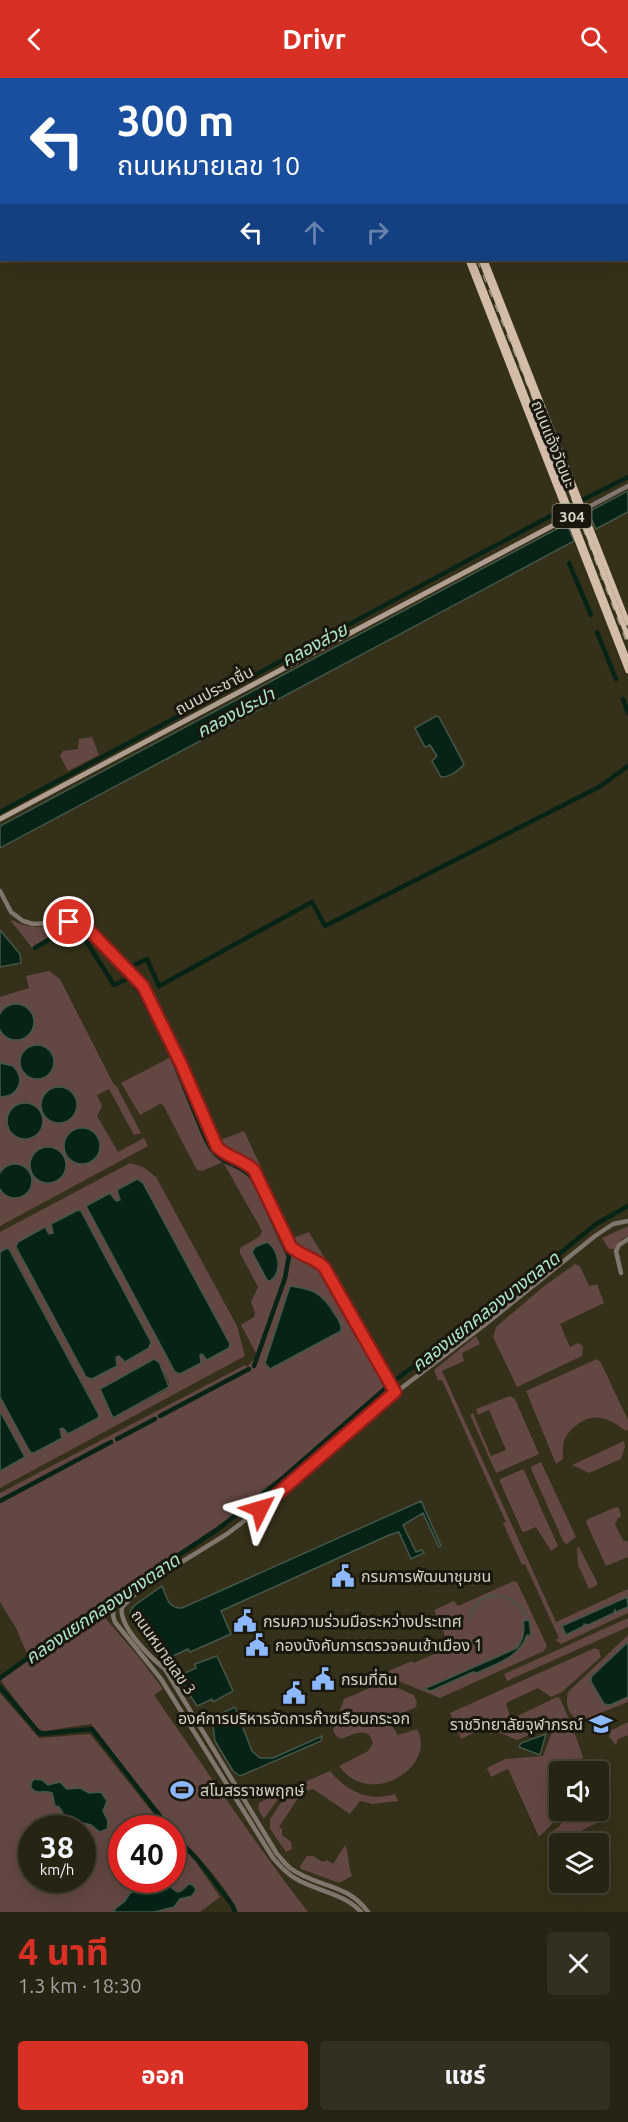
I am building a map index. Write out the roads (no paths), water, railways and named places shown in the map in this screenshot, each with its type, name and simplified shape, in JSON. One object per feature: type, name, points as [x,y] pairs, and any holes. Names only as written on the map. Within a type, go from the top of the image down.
[{"type":"main road","name":"ถนนแจ้งวัฒนะ","points":[[470,261],[516,371],[628,661]]},
{"type":"main road","name":"ถนนแจ้งวัฒนะ","points":[[470,261],[628,671]]},
{"type":"main road","name":"ถนนแจ้งวัฒนะ","points":[[483,261],[628,638]]},
{"type":"main road","name":"ถนนแจ้งวัฒนะ","points":[[483,261],[628,623]]},
{"type":"main road","points":[[527,411],[535,415],[542,410],[543,406]]},
{"type":"main road","points":[[533,428],[536,418],[541,416],[549,421]]},
{"type":"main road","points":[[548,465],[563,459]]},
{"type":"main road","name":"ถนนประชาชื่น","points":[[0,819],[566,512]]},
{"type":"main road","points":[[595,586],[600,591],[604,591],[612,587],[612,581]]},
{"type":"main road","points":[[619,649],[620,641],[628,638]]},
{"type":"street","points":[[580,504],[628,486]]},
{"type":"street","points":[[0,891],[11,912],[23,921],[33,924],[69,922],[86,928],[120,960],[143,986],[182,1066],[217,1147],[226,1155],[249,1165],[254,1170],[291,1247],[324,1267],[395,1392]]},
{"type":"street","points":[[139,1590],[227,1534],[260,1509],[395,1392],[483,1326],[595,1236],[613,1224],[628,1221]]},
{"type":"street","points":[[621,1273],[616,1251],[619,1245],[628,1239]]},
{"type":"street","name":"ถนนหมายเลข 3","points":[[139,1590],[117,1604],[112,1615],[115,1622],[144,1660],[158,1674],[273,1858],[287,1874],[351,1902],[361,1912]]},
{"type":"street","name":"ถนนหมายเลข 3","points":[[139,1590],[122,1607],[123,1621],[148,1656],[165,1669],[277,1854],[291,1869],[353,1895],[368,1912]]},
{"type":"water","points":[[628,491],[628,512],[596,529],[588,512]]},
{"type":"water","name":"คลองประปา","points":[[564,525],[568,527],[574,541],[0,848],[0,826]]},
{"type":"water","points":[[436,716],[439,717],[464,764],[454,773],[444,777],[441,777],[432,761],[437,756],[430,745],[425,747],[415,728]]},
{"type":"water","points":[[0,930],[20,954],[21,963],[0,967]]},
{"type":"water","points":[[16,1004],[23,1006],[32,1015],[34,1022],[32,1029],[23,1038],[16,1040],[9,1038],[0,1029],[0,1015],[9,1006]]},
{"type":"water","points":[[37,1045],[49,1050],[54,1062],[49,1074],[37,1079],[25,1074],[20,1062],[25,1050]]},
{"type":"water","points":[[0,1063],[13,1066],[20,1082],[12,1094],[0,1097]]},
{"type":"water","points":[[59,1087],[71,1093],[77,1105],[71,1117],[59,1123],[47,1117],[41,1105],[47,1093]]},
{"type":"water","points":[[25,1103],[38,1108],[43,1121],[38,1134],[25,1139],[12,1134],[7,1121],[12,1108]]},
{"type":"water","points":[[82,1128],[94,1134],[100,1146],[94,1158],[82,1164],[70,1158],[64,1146],[70,1134]]},
{"type":"water","points":[[48,1147],[60,1153],[66,1165],[60,1177],[48,1183],[36,1177],[30,1165],[36,1153]]},
{"type":"water","points":[[8,1165],[22,1165],[31,1174],[31,1188],[22,1197],[8,1197],[-1,1188],[-1,1174]]},
{"type":"water","points":[[137,1179],[143,1183],[230,1344],[229,1348],[207,1360],[202,1354],[200,1355],[201,1363],[180,1374],[175,1372],[86,1206],[110,1193],[116,1201],[120,1200],[117,1190]]},
{"type":"water","points":[[78,1210],[81,1211],[151,1342],[149,1348],[125,1362],[119,1356],[116,1357],[117,1366],[92,1379],[86,1377],[16,1247],[18,1242],[45,1227],[49,1234],[53,1233],[51,1224]]},
{"type":"water","points":[[267,1242],[277,1255],[278,1261],[277,1272],[270,1281],[267,1280],[252,1252],[255,1247]]},
{"type":"water","points":[[7,1248],[99,1415],[98,1418],[68,1434],[63,1428],[60,1429],[62,1438],[34,1453],[30,1452],[0,1397],[0,1252]]},
{"type":"water","points":[[290,1286],[321,1296],[338,1319],[341,1331],[270,1369],[265,1363]]},
{"type":"water","points":[[154,1359],[159,1362],[169,1387],[113,1418],[100,1389]]},
{"type":"water","points":[[0,1411],[25,1457],[0,1471]]},
{"type":"water","points":[[421,1501],[441,1546],[439,1547],[423,1513],[403,1525],[416,1552],[422,1550],[424,1553],[411,1559],[399,1532],[389,1535],[221,1611],[231,1634],[190,1652],[188,1649],[167,1659],[130,1617],[130,1611],[135,1605],[162,1586],[171,1604],[182,1608]]},
{"type":"water","points":[[627,1597],[628,1607],[616,1612],[615,1610],[614,1613],[588,1625],[584,1624],[566,1635],[562,1626]]},
{"type":"water","points":[[529,1620],[531,1635],[527,1635],[519,1649],[506,1659],[431,1691],[424,1689],[517,1648],[523,1635],[523,1621]]},
{"type":"water","points":[[628,1642],[628,1697],[610,1705],[604,1704],[591,1682],[591,1677]]},
{"type":"water","points":[[217,1656],[233,1691],[213,1702],[212,1699],[197,1706],[178,1676],[196,1668],[195,1664]]},
{"type":"water","points":[[235,1707],[252,1751],[260,1758],[273,1758],[322,1736],[321,1741],[240,1776],[233,1771],[215,1741],[213,1726],[221,1716],[220,1714]]},
{"type":"water","points":[[546,1734],[540,1755],[519,1747],[521,1743]]},
{"type":"water","points":[[34,1779],[42,1780],[48,1785],[60,1782],[67,1789],[80,1788],[89,1793],[101,1792],[107,1801],[103,1811],[108,1821],[107,1829],[100,1832],[96,1829],[96,1815],[63,1815],[59,1807],[55,1806],[52,1793],[36,1792],[31,1788]]},
{"type":"water","points":[[189,1884],[193,1885],[196,1890],[192,1896],[180,1899],[174,1907],[154,1912],[113,1912],[130,1893],[186,1893],[186,1887]]},
{"type":"waterway","name":"คลองส่วย","points":[[0,812],[558,512],[628,477]]},
{"type":"waterway","points":[[569,563],[591,615]]},
{"type":"waterway","points":[[597,632],[616,679]]},
{"type":"waterway","points":[[623,699],[628,713]]},
{"type":"waterway","points":[[136,964],[147,959],[159,986],[312,902],[325,926],[599,787],[628,766]]},
{"type":"waterway","points":[[35,948],[68,928],[81,933],[114,985],[129,978],[160,1029],[210,1146],[216,1155],[243,1170],[253,1179],[289,1256],[285,1278],[254,1366]]},
{"type":"waterway","name":"คลองแยกคลองบางตลาด","points":[[0,1678],[97,1608],[217,1530],[284,1477],[395,1380],[478,1320],[596,1224],[628,1206]]},
{"type":"waterway","points":[[160,1416],[249,1369]]},
{"type":"waterway","points":[[117,1439],[155,1419]]},
{"type":"waterway","points":[[0,1501],[111,1442]]},
{"type":"waterway","points":[[471,1618],[475,1607],[481,1600],[497,1595],[515,1602],[528,1620]]},
{"type":"waterway","points":[[0,1687],[40,1734],[92,1729],[159,1815]]},
{"type":"waterway","points":[[186,1848],[233,1906],[235,1912]]},
{"type":"railway","points":[[477,261],[546,431],[628,646]]},
{"type":"place","name":"กรมการพัฒนาชุมชน","points":[[343,1576]]},
{"type":"place","name":"กรมความร่วมมือระหว่างประเทศ","points":[[245,1621]]},
{"type":"place","name":"กองบังคับการตรวจคนเข้าเมือง 1","points":[[257,1645]]},
{"type":"place","name":"กรมที่ดิน","points":[[323,1679]]},
{"type":"place","name":"องค์การบริหารจัดการก๊าซเรือนกระจก","points":[[294,1693]]},
{"type":"place","name":"ราชวิทยาลัยจุฬาภรณ์","points":[[601,1724]]},
{"type":"place","name":"สโมสรราชพฤกษ์","points":[[182,1790]]}]
